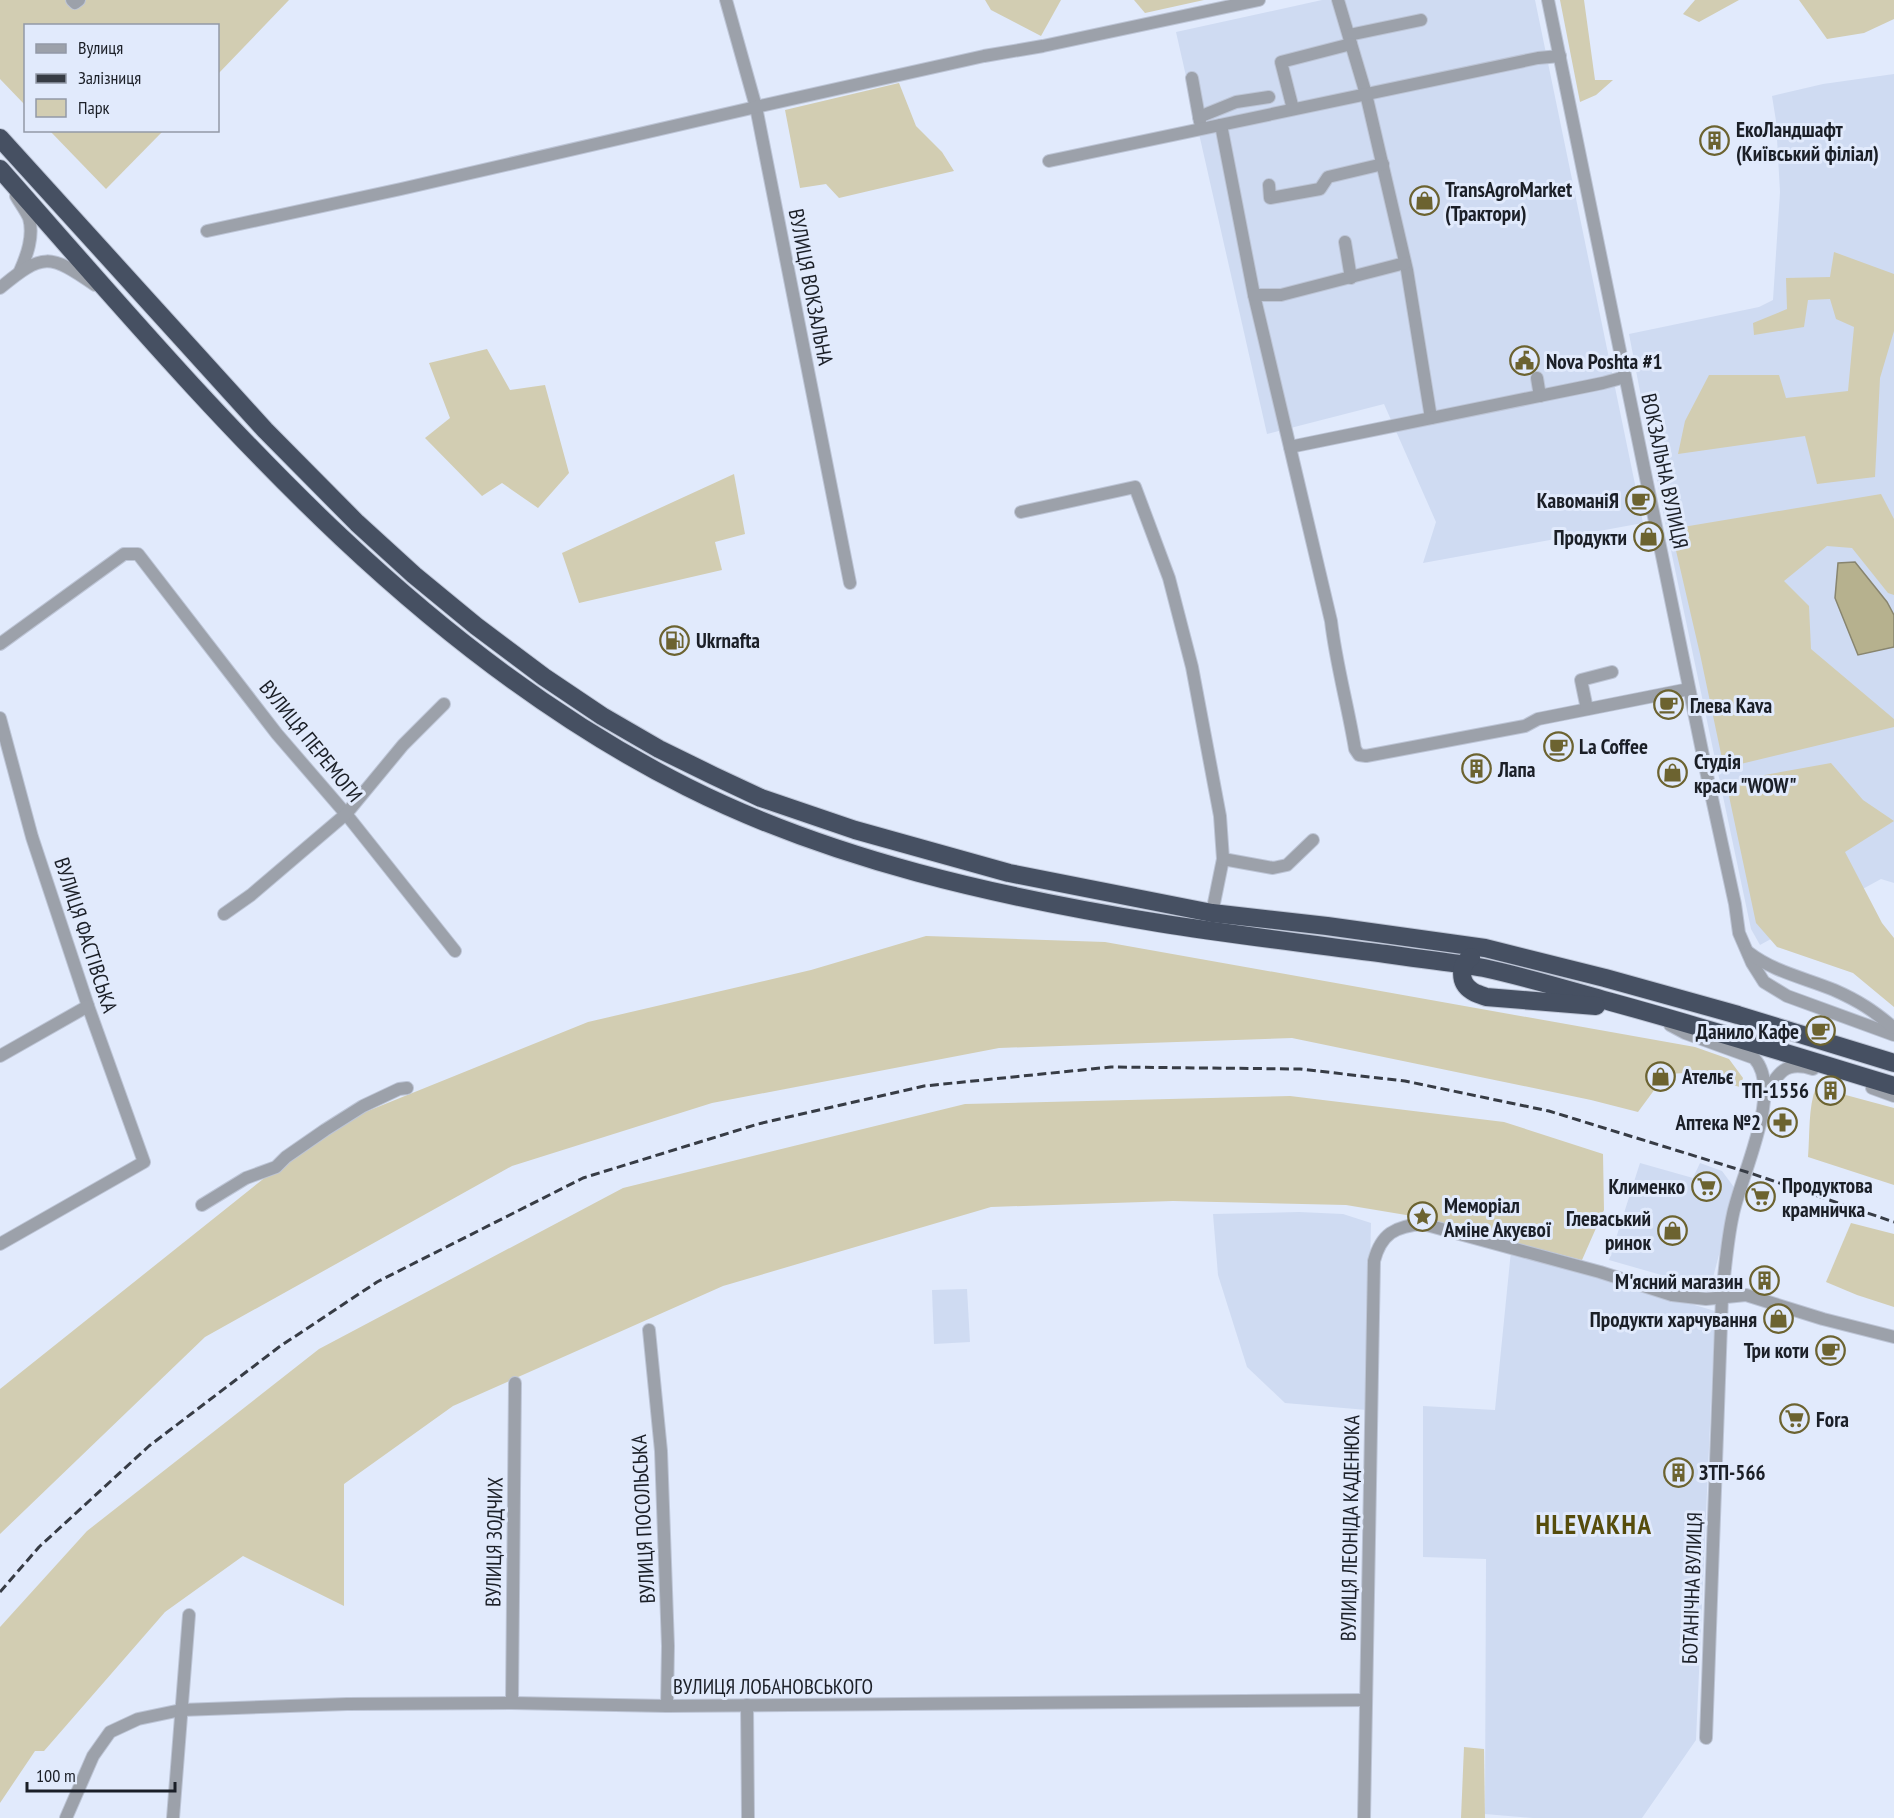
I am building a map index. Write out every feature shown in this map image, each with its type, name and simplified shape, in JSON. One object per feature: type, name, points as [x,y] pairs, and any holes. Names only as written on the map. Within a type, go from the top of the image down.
[{"type":"highway","points":[[0,138],[265,430],[357,523],[476,626],[544,677],[602,716],[659,749],[761,798],[855,830],[1009,873],[1212,913],[1485,948],[1605,978],[1894,1063]]},
{"type":"highway","points":[[1,171],[110,296],[285,484],[387,580],[446,630],[520,686],[576,724],[641,763],[691,789],[753,816],[847,851],[1005,894],[1158,923],[1463,965],[1497,972],[1637,1009],[1894,1086]]},
{"type":"highway","points":[[1485,948],[1466,960],[1463,965],[1461,972],[1464,982],[1471,991],[1486,997],[1637,1009]]},
{"type":"street","points":[[72,0],[75,3],[79,0]]},
{"type":"street","name":"ВУЛИЦЯ ВОКЗАЛЬНА","points":[[726,0],[756,107],[850,583]]},
{"type":"street","points":[[207,231],[984,56],[1043,46],[1259,0]]},
{"type":"street","points":[[1338,0],[1366,94],[1383,164],[1405,263],[1431,418]]},
{"type":"street","name":"ВОКЗАЛЬНА ВУЛИЦЯ","points":[[1548,0],[1735,904],[1739,933],[1745,950],[1764,982],[1775,989]]},
{"type":"street","points":[[1293,109],[1281,62],[1350,39],[1421,20]]},
{"type":"street","points":[[1200,123],[1221,125],[1538,58],[1560,56]]},
{"type":"street","points":[[1192,78],[1200,123]]},
{"type":"street","points":[[1049,161],[1200,123],[1236,102],[1269,97]]},
{"type":"street","points":[[1221,125],[1254,295],[1331,621],[1335,653],[1355,749],[1359,755],[1366,756],[1525,726],[1538,719],[1689,689]]},
{"type":"street","points":[[1269,185],[1270,198],[1320,189],[1328,177],[1383,164]]},
{"type":"street","points":[[1,171],[29,218],[28,251],[20,271]]},
{"type":"street","points":[[1345,242],[1351,278]]},
{"type":"street","points":[[0,288],[20,271],[45,261],[60,262],[110,296]]},
{"type":"street","points":[[1254,295],[1281,295],[1405,263]]},
{"type":"street","points":[[1290,447],[1625,377]]},
{"type":"street","points":[[1537,378],[1540,396]]},
{"type":"street","points":[[1022,512],[1135,487],[1169,578],[1192,667],[1220,816],[1223,859],[1212,913]]},
{"type":"street","name":"ВУЛИЦЯ ПЕРЕМОГИ","points":[[0,644],[124,555],[138,554],[277,734],[346,814],[455,951]]},
{"type":"street","points":[[1587,710],[1581,680],[1612,672]]},
{"type":"street","points":[[224,914],[251,895],[346,814],[403,745],[444,704]]},
{"type":"street","name":"ВУЛИЦЯ ФАСТІВСЬКА","points":[[0,718],[32,837],[88,1006],[144,1162],[0,1244]]},
{"type":"street","points":[[1223,859],[1273,868],[1287,865],[1313,840]]},
{"type":"street","points":[[1745,950],[1771,967],[1836,991],[1868,1006],[1894,1028]]},
{"type":"street","points":[[1784,972],[1776,978],[1774,984],[1775,989],[1787,996],[1894,1035]]},
{"type":"street","points":[[1825,1009],[1836,999],[1836,991]]},
{"type":"street","points":[[0,1056],[88,1006]]},
{"type":"street","points":[[1637,1009],[1685,1033],[1754,1058],[1763,1071],[1764,1097]]},
{"type":"street","points":[[1764,1097],[1778,1075],[1789,1066],[1802,1065],[1894,1096]]},
{"type":"street","points":[[201,1205],[246,1178],[276,1167],[286,1157],[363,1106],[399,1089],[407,1088]]},
{"type":"street","name":"БОТАНІЧНА ВУЛИЦЯ","points":[[1706,1738],[1725,1259],[1733,1212],[1749,1164],[1765,1101],[1764,1097]]},
{"type":"street","name":"ВУЛИЦЯ ЛЕОНІДА КАДЕНЮКА","points":[[1364,1818],[1374,1261],[1382,1241],[1393,1230],[1408,1225],[1423,1224],[1600,1272],[1672,1295],[1699,1298],[1722,1297]]},
{"type":"street","points":[[1722,1297],[1746,1295],[1823,1319],[1894,1337]]},
{"type":"street","name":"ВУЛИЦЯ ПОСОЛЬСЬКА","points":[[649,1330],[661,1451],[668,1646],[667,1706]]},
{"type":"street","name":"ВУЛИЦЯ ЗОДЧИХ","points":[[512,1702],[515,1383]]},
{"type":"street","points":[[174,1818],[189,1615]]},
{"type":"street","name":"ВУЛИЦЯ ЛОБАНОВСЬКОГО","points":[[66,1818],[93,1756],[110,1732],[138,1719],[181,1710],[347,1704],[512,1702],[747,1706],[1366,1700]]},
{"type":"street","points":[[747,1706],[748,1818]]},
{"type":"shaded area","points":[[1322,0],[1535,0],[1643,523],[1423,563],[1436,522],[1384,404],[1267,434],[1176,32]]},
{"type":"shaded area","points":[[1894,74],[1894,883],[1881,879],[1760,945],[1751,929],[1665,522],[1629,334],[1759,307],[1773,300],[1780,192],[1776,121],[1772,96],[1823,84]]},
{"type":"shaded area","points":[[1855,562],[1887,602],[1894,615],[1894,647],[1858,655],[1835,598],[1838,563]]},
{"type":"shaded area","name":"Глеваський ринок","points":[[1640,1163],[1693,1178],[1700,1163],[1722,1171],[1736,1190],[1710,1289],[1609,1260]]},
{"type":"shaded area","points":[[1299,1212],[1343,1214],[1371,1223],[1367,1410],[1285,1403],[1247,1367],[1218,1275],[1213,1214]]},
{"type":"shaded area","points":[[1511,1251],[1715,1311],[1696,1740],[1642,1818],[1533,1818],[1485,1814],[1486,1559],[1423,1557],[1423,1406],[1495,1410]]},
{"type":"shaded area","points":[[967,1289],[970,1342],[934,1344],[932,1290]]},
{"type":"green space","points":[[0,0],[289,0],[219,73],[219,24],[24,24],[24,104],[0,79]]},
{"type":"green space","points":[[985,0],[1061,0],[1041,36],[991,10]]},
{"type":"green space","points":[[1134,0],[1204,0],[1145,13]]},
{"type":"green space","points":[[1560,0],[1584,0],[1595,80],[1613,80],[1596,95],[1580,102]]},
{"type":"green space","points":[[1695,0],[1739,0],[1699,22],[1683,14]]},
{"type":"green space","points":[[1799,0],[1894,0],[1894,19],[1864,33],[1827,39]]},
{"type":"green space","points":[[899,83],[916,126],[942,152],[954,171],[839,198],[826,184],[800,188],[785,110]]},
{"type":"green space","points":[[51,132],[162,132],[106,189]]},
{"type":"green space","points":[[1834,252],[1894,274],[1894,331],[1880,378],[1875,477],[1817,484],[1805,436],[1678,454],[1685,421],[1709,375],[1779,375],[1786,398],[1848,391],[1854,327],[1836,319],[1830,299],[1808,300],[1804,327],[1754,335],[1753,323],[1787,309],[1786,278],[1830,277]]},
{"type":"green space","points":[[487,349],[510,390],[545,385],[569,473],[538,508],[502,483],[482,496],[425,438],[450,418],[429,363]]},
{"type":"green space","points":[[734,474],[745,534],[715,542],[722,570],[579,603],[562,553]]},
{"type":"green space","points":[[1881,494],[1894,519],[1894,595],[1888,593],[1852,548],[1827,546],[1784,581],[1809,606],[1811,649],[1894,719],[1894,727],[1724,768],[1671,529]]},
{"type":"green space","points":[[1831,763],[1863,800],[1894,821],[1845,852],[1882,923],[1894,938],[1894,1007],[1853,973],[1777,947],[1756,923],[1726,782]]},
{"type":"green space","points":[[926,936],[1105,942],[1695,1047],[1729,1059],[1743,1078],[1740,1087],[1686,1073],[1666,1074],[1638,1112],[1591,1100],[1292,1038],[999,1048],[712,1103],[512,1166],[205,1337],[0,1534],[0,1389],[267,1176],[348,1119],[588,1022],[811,970]]},
{"type":"green space","points":[[1816,1087],[1894,1108],[1894,1185],[1808,1157],[1810,1112]]},
{"type":"green space","points":[[1290,1096],[1504,1122],[1603,1154],[1604,1210],[1582,1260],[1406,1215],[1346,1205],[1173,1201],[991,1207],[723,1286],[453,1406],[344,1484],[344,1606],[243,1556],[165,1612],[44,1751],[35,1751],[0,1803],[0,1627],[87,1531],[319,1349],[623,1188],[965,1104]]},
{"type":"green space","points":[[1851,1223],[1894,1234],[1894,1307],[1826,1282]]},
{"type":"green space","points":[[1464,1747],[1484,1749],[1485,1818],[1461,1818]]},
{"type":"railway","points":[[0,1592],[39,1547],[149,1446],[279,1347],[377,1282],[583,1178],[758,1124],[924,1086],[1111,1067],[1300,1069],[1405,1081],[1549,1111],[1750,1173],[1894,1222]]},
{"type":"place","name":"ЕкоЛандшафт (Київський філіал)","points":[[1715,141]]},
{"type":"place","name":"TransAgroMarket (Трактори)","points":[[1424,201]]},
{"type":"place","name":"Nova Poshta #1","points":[[1525,361]]},
{"type":"place","name":"КавоманіЯ","points":[[1640,500]]},
{"type":"place","name":"Продукти","points":[[1648,537]]},
{"type":"place","name":"Ukrnafta","points":[[675,640]]},
{"type":"place","name":"Глева Kava","points":[[1669,705]]},
{"type":"place","name":"La Coffee","points":[[1558,746]]},
{"type":"place","name":"Лапа","points":[[1477,769]]},
{"type":"place","name":"Студія краси \"WOW\"","points":[[1673,773]]},
{"type":"place","name":"Данило Кафе","points":[[1820,1031]]},
{"type":"place","name":"Ательє","points":[[1661,1076]]},
{"type":"place","name":"ТП-1556","points":[[1830,1090]]},
{"type":"place","name":"Аптека №2","points":[[1782,1122]]},
{"type":"place","name":"Клименко","points":[[1706,1186]]},
{"type":"place","name":"Продуктова крамничка","points":[[1761,1197]]},
{"type":"place","name":"Меморіал Аміне Акуєвої","points":[[1423,1217]]},
{"type":"place","name":"Глеваський ринок","points":[[1672,1230]]},
{"type":"place","name":"М'ясний магазин","points":[[1764,1281]]},
{"type":"place","name":"Продукти харчування","points":[[1778,1319]]},
{"type":"place","name":"Три коти","points":[[1830,1350]]},
{"type":"place","name":"Fora","points":[[1795,1419]]},
{"type":"place","name":"ЗТП-566","points":[[1678,1472]]},
{"type":"district","name":"HLEVAKHA","points":[[1594,1524]]}]
